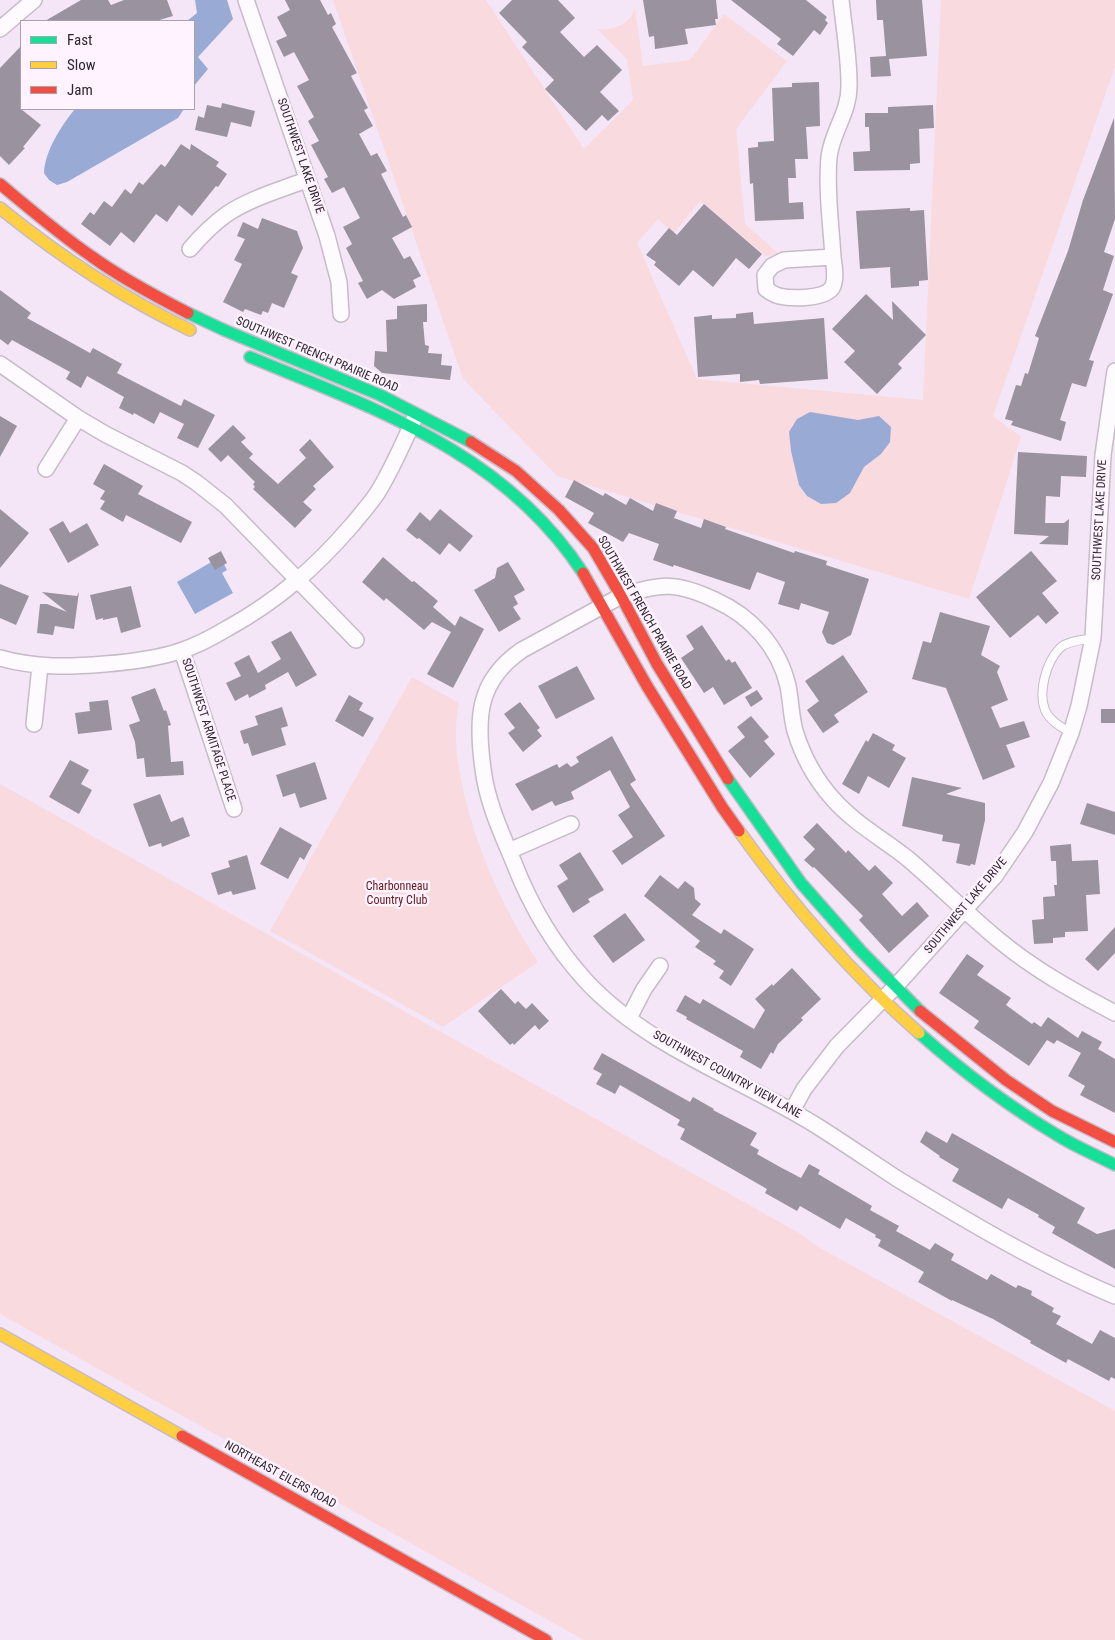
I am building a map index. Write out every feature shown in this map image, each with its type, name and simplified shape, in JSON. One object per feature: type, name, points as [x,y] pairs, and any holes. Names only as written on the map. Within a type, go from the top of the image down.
[{"type":"street","points":[[0,28],[34,0]]},
{"type":"street","name":"SOUTHWEST LAKE DRIVE","points":[[246,0],[293,134],[306,180],[327,236],[339,282],[341,314]]},
{"type":"street","points":[[833,257],[784,260],[772,266],[765,275],[766,289],[778,296],[802,297],[824,295],[832,288],[835,278],[828,178],[829,156],[834,137],[848,102],[850,84],[841,0]]},
{"type":"street","points":[[190,249],[206,231],[228,214],[252,200],[306,180]]},
{"type":"street","name":"SOUTHWEST FRENCH PRAIRIE ROAD","points":[[0,184],[92,257],[173,306],[417,413],[484,449],[516,471],[559,510],[593,548],[657,664],[721,770],[801,883],[895,987],[921,1012],[1006,1080],[1052,1111],[1115,1142]]},
{"type":"street","points":[[0,208],[40,241],[103,284],[152,312],[203,336]]},
{"type":"street","points":[[240,352],[410,427],[464,456],[495,478],[538,516],[574,559],[604,606],[625,647],[704,779],[783,892],[831,946],[882,1000],[1006,1102],[1052,1133],[1115,1165]]},
{"type":"street","points":[[0,364],[78,418],[198,483],[226,506],[356,640]]},
{"type":"street","name":"SOUTHWEST LAKE DRIVE","points":[[792,1111],[804,1089],[837,1046],[895,987],[995,876],[1025,832],[1051,783],[1071,733],[1083,690],[1093,638],[1103,455],[1115,371]]},
{"type":"street","points":[[0,658],[40,666],[82,666],[131,662],[182,651],[254,614],[299,580],[331,549],[378,492],[417,413]]},
{"type":"street","points":[[46,469],[78,418]]},
{"type":"street","name":"SOUTHWEST COUNTRY VIEW LANE","points":[[1115,1013],[1077,994],[1001,942],[907,859],[848,814],[824,788],[805,759],[795,729],[783,670],[776,655],[756,627],[725,604],[690,590],[672,586],[656,586],[621,596],[522,650],[510,658],[492,679],[486,692],[479,719],[484,778],[496,822],[528,898],[544,927],[587,982],[629,1018],[699,1062],[792,1111],[896,1177],[976,1224],[1058,1269],[1115,1296]]},
{"type":"street","name":"SOUTHWEST ARMITAGE PLACE","points":[[182,651],[234,809]]},
{"type":"street","points":[[34,724],[40,666]]},
{"type":"street","points":[[509,850],[571,824]]},
{"type":"street","points":[[629,1018],[644,989],[660,966]]},
{"type":"street","name":"NORTHEAST EILERS ROAD","points":[[0,1334],[546,1640]]},
{"type":"lane","points":[[1071,733],[1054,723],[1045,710],[1043,690],[1047,667],[1061,647],[1093,638]]},
{"type":"green space","points":[[333,0],[486,0],[584,149],[633,100],[627,59],[597,29],[609,29],[620,26],[629,19],[635,8],[643,66],[690,60],[724,14],[787,61],[736,129],[745,224],[779,254],[766,256],[700,201],[674,233],[658,219],[637,243],[697,379],[923,400],[941,0],[1115,0],[1115,67],[993,416],[1021,437],[969,599],[557,476],[463,379]]},
{"type":"green space","name":"Charbonneau Country Club","points":[[412,677],[459,703],[456,728],[458,765],[472,823],[495,884],[515,924],[538,962],[443,1027],[270,931]]},
{"type":"green space","points":[[0,784],[799,1233],[820,1248],[1115,1411],[1115,1640],[584,1640],[0,1314]]},
{"type":"water","points":[[195,0],[227,0],[233,19],[198,57],[208,69],[195,85],[195,20],[188,20],[197,13]]},
{"type":"water","points":[[74,110],[183,110],[178,118],[67,182],[57,185],[49,180],[44,173],[47,156],[64,123]]},
{"type":"water","points":[[810,412],[858,420],[879,416],[891,427],[890,442],[881,454],[864,467],[850,493],[836,503],[821,504],[807,496],[799,485],[791,451],[789,432],[797,419]]},
{"type":"water","points":[[220,557],[227,570],[222,573],[233,593],[195,614],[177,582]]},
{"type":"building","points":[[81,0],[108,0],[111,5],[124,0],[167,0],[173,16],[159,20],[47,20]]},
{"type":"building","points":[[285,0],[320,0],[328,15],[331,13],[336,24],[332,27],[357,73],[351,76],[368,108],[364,110],[373,126],[359,134],[371,156],[377,153],[387,171],[381,174],[403,217],[406,215],[412,227],[392,238],[404,259],[410,256],[421,276],[413,280],[416,287],[394,299],[382,290],[367,299],[358,283],[363,281],[346,248],[352,244],[343,227],[360,218],[344,187],[332,193],[324,179],[328,177],[311,145],[319,141],[308,121],[314,117],[297,86],[309,80],[294,52],[284,57],[276,41],[287,36],[277,17],[290,10]]},
{"type":"building","points":[[512,0],[558,0],[575,18],[560,32],[584,57],[597,45],[622,70],[600,92],[619,111],[608,121],[602,115],[586,131],[545,89],[554,80],[522,47],[527,42],[499,13]]},
{"type":"building","points":[[643,0],[716,0],[718,19],[715,19],[716,25],[685,29],[688,44],[655,49],[654,36],[649,37]]},
{"type":"building","points":[[731,0],[806,0],[827,17],[825,20],[828,23],[820,35],[814,30],[793,56],[777,44],[781,39]]},
{"type":"building","points":[[876,0],[922,0],[927,56],[889,59],[891,76],[871,77],[870,57],[886,56],[883,20],[877,20]]},
{"type":"building","points":[[20,47],[20,110],[41,125],[23,147],[25,148],[9,165],[0,156],[0,68]]},
{"type":"building","points":[[819,82],[820,126],[806,127],[808,159],[795,159],[796,178],[788,178],[789,203],[803,202],[804,219],[755,221],[753,183],[750,184],[748,148],[758,147],[758,142],[774,141],[772,88],[792,87],[792,83]]},
{"type":"building","points":[[222,103],[255,111],[251,127],[231,122],[227,137],[195,130],[198,116],[204,118],[207,105],[221,108]]},
{"type":"building","points":[[933,105],[934,128],[919,129],[920,163],[910,164],[910,170],[854,171],[853,152],[870,151],[869,127],[865,127],[865,113],[888,113],[888,107]]},
{"type":"building","points":[[1114,118],[1115,219],[1104,252],[1114,256],[1103,290],[1113,294],[1089,360],[1094,361],[1086,387],[1072,383],[1060,420],[1066,422],[1061,441],[1011,425],[1013,421],[1005,419],[1016,385],[1021,386],[1025,373],[1028,374],[1039,338],[1035,336],[1068,251],[1083,200]]},
{"type":"building","points":[[181,144],[190,150],[191,144],[219,162],[216,166],[227,174],[192,216],[179,205],[167,222],[156,214],[134,243],[121,232],[110,246],[81,224],[90,212],[94,215],[104,201],[112,207],[125,189],[131,194],[139,182],[143,185],[161,164],[165,167]]},
{"type":"building","points":[[704,204],[762,254],[749,269],[736,258],[713,287],[693,270],[679,286],[654,265],[656,262],[646,255],[669,228],[677,235]]},
{"type":"building","points":[[910,208],[910,211],[924,210],[928,280],[919,281],[919,286],[891,288],[891,267],[860,269],[856,211]]},
{"type":"building","points":[[262,218],[297,231],[303,248],[291,273],[298,276],[284,308],[272,303],[268,313],[263,311],[261,315],[245,309],[243,312],[223,302],[242,264],[234,260],[245,239],[237,236],[243,222],[258,229]]},
{"type":"building","points":[[0,290],[31,313],[27,318],[90,353],[93,348],[122,364],[117,373],[181,406],[184,399],[215,415],[198,448],[177,438],[184,424],[160,412],[154,424],[134,413],[133,415],[119,408],[124,397],[87,376],[81,388],[66,379],[70,372],[12,340],[8,345],[0,339]]},
{"type":"building","points":[[866,294],[893,320],[892,301],[926,335],[898,364],[902,368],[877,394],[844,362],[855,351],[832,329]]},
{"type":"building","points":[[427,304],[427,322],[423,322],[425,345],[429,346],[428,353],[442,354],[441,365],[452,366],[450,380],[382,373],[374,366],[375,351],[387,352],[386,320],[397,319],[397,306]]},
{"type":"building","points":[[753,312],[754,324],[824,318],[828,379],[760,384],[759,380],[740,382],[740,374],[698,377],[694,317],[712,315],[712,319],[736,318],[736,314]]},
{"type":"building","points":[[0,416],[17,426],[0,457]]},
{"type":"building","points":[[233,425],[246,438],[241,442],[253,454],[249,458],[278,484],[306,458],[299,450],[310,439],[334,467],[313,486],[316,489],[303,502],[312,510],[295,528],[253,489],[255,482],[228,455],[221,462],[208,449]]},
{"type":"building","points":[[1018,452],[1087,456],[1086,477],[1061,476],[1060,497],[1046,496],[1045,523],[1064,523],[1069,519],[1068,545],[1039,544],[1049,536],[1014,534]]},
{"type":"building","points":[[104,464],[143,486],[138,494],[192,522],[181,543],[126,515],[123,522],[100,509],[105,501],[100,499],[105,491],[93,484]]},
{"type":"building","points":[[574,480],[603,496],[605,493],[626,505],[630,498],[653,511],[656,503],[677,511],[674,518],[701,528],[704,519],[726,527],[725,529],[794,553],[795,551],[827,561],[826,565],[869,579],[851,635],[833,645],[827,643],[822,632],[829,612],[801,603],[799,610],[778,604],[785,582],[757,572],[750,590],[653,560],[659,544],[629,533],[623,542],[588,523],[594,513],[565,497]]},
{"type":"building","points":[[0,509],[29,533],[0,568]]},
{"type":"building","points":[[440,509],[473,536],[460,552],[449,543],[440,555],[406,530],[420,512],[430,521]]},
{"type":"building","points":[[63,521],[70,533],[87,523],[99,545],[68,563],[49,529]]},
{"type":"building","points":[[221,551],[227,563],[215,570],[208,558]]},
{"type":"building","points":[[1031,551],[1057,581],[1042,593],[1059,613],[1046,624],[1038,615],[1010,638],[976,597]]},
{"type":"building","points":[[383,557],[438,601],[433,607],[455,626],[460,616],[484,629],[453,688],[427,674],[451,632],[432,622],[424,630],[386,598],[384,601],[362,582]]},
{"type":"building","points":[[508,562],[525,590],[514,596],[518,604],[513,607],[521,619],[499,632],[474,590],[495,578],[497,568]]},
{"type":"building","points":[[0,584],[29,596],[16,625],[0,618]]},
{"type":"building","points":[[131,586],[141,627],[121,633],[117,617],[96,620],[90,595]]},
{"type":"building","points":[[42,592],[77,596],[79,592],[74,629],[55,626],[53,635],[37,633],[40,604],[47,604],[67,612]]},
{"type":"building","points":[[940,612],[990,626],[981,655],[1000,666],[997,672],[1008,700],[991,707],[1000,728],[1024,721],[1030,737],[1006,745],[1015,767],[983,780],[946,688],[912,679],[923,641],[931,643]]},
{"type":"building","points":[[702,625],[726,661],[729,659],[732,663],[735,661],[752,688],[724,705],[713,687],[704,693],[681,658],[694,649],[686,636]]},
{"type":"building","points":[[291,631],[317,675],[296,687],[288,672],[265,685],[266,689],[249,698],[248,694],[235,701],[226,683],[241,676],[234,663],[249,655],[258,673],[281,659],[271,642]]},
{"type":"building","points":[[843,655],[868,692],[834,715],[839,722],[823,733],[807,710],[819,701],[805,681]]},
{"type":"building","points":[[577,666],[595,699],[556,719],[538,686]]},
{"type":"building","points":[[155,688],[171,725],[168,726],[171,762],[183,761],[184,775],[146,777],[144,758],[137,759],[135,742],[129,725],[140,721],[131,697]]},
{"type":"building","points":[[757,690],[763,699],[751,707],[745,697]]},
{"type":"building","points":[[349,695],[363,703],[359,710],[374,718],[363,737],[335,721]]},
{"type":"building","points":[[108,700],[112,730],[78,734],[75,713],[90,711],[89,702]]},
{"type":"building","points":[[520,702],[540,728],[537,730],[542,736],[523,752],[508,733],[515,728],[504,714]]},
{"type":"building","points":[[282,707],[288,726],[281,728],[286,745],[252,756],[248,743],[244,744],[240,731],[258,725],[255,716]]},
{"type":"building","points":[[1101,709],[1115,709],[1115,723],[1101,723]]},
{"type":"building","points":[[751,716],[769,737],[764,741],[775,754],[750,778],[728,751],[745,737],[737,727]]},
{"type":"building","points":[[873,733],[895,745],[892,750],[906,758],[889,788],[868,776],[859,794],[842,784],[866,740],[868,742]]},
{"type":"building","points":[[612,736],[636,780],[630,784],[665,836],[622,865],[612,851],[633,837],[618,815],[630,807],[610,770],[571,792],[574,799],[555,806],[552,801],[532,811],[515,784],[557,764],[559,768],[567,763],[571,767],[579,762],[576,757]]},
{"type":"building","points":[[70,760],[89,770],[81,784],[92,790],[79,814],[49,797]]},
{"type":"building","points":[[315,762],[327,799],[300,808],[295,793],[283,797],[276,775]]},
{"type":"building","points":[[912,777],[962,788],[946,794],[985,803],[985,820],[975,865],[971,864],[970,866],[956,863],[960,844],[942,841],[943,835],[902,826]]},
{"type":"building","points":[[160,794],[171,822],[183,817],[190,836],[162,847],[161,843],[149,847],[133,804]]},
{"type":"building","points":[[1087,803],[1115,812],[1115,835],[1080,824]]},
{"type":"building","points":[[817,823],[846,853],[848,850],[869,871],[875,865],[893,883],[882,894],[902,916],[917,902],[929,916],[889,953],[859,920],[863,916],[814,867],[804,860],[815,849],[803,837]]},
{"type":"building","points":[[280,827],[312,845],[304,860],[300,857],[288,879],[260,864]]},
{"type":"building","points":[[1071,844],[1072,861],[1098,860],[1100,894],[1086,895],[1088,931],[1065,932],[1065,937],[1053,938],[1053,943],[1034,944],[1032,920],[1044,919],[1043,897],[1055,896],[1054,885],[1057,885],[1056,861],[1051,861],[1050,846]]},
{"type":"building","points":[[580,852],[604,890],[588,899],[590,902],[573,913],[557,886],[568,879],[559,865]]},
{"type":"building","points":[[247,855],[256,889],[233,895],[231,891],[218,895],[211,873],[230,867],[228,861]]},
{"type":"building","points":[[660,875],[678,889],[685,881],[694,888],[695,899],[701,904],[692,915],[721,934],[724,929],[754,949],[731,986],[719,978],[724,971],[713,964],[716,961],[695,947],[700,941],[644,896]]},
{"type":"building","points":[[625,913],[645,940],[613,963],[593,936]]},
{"type":"building","points":[[1115,927],[1115,953],[1098,971],[1085,959]]},
{"type":"building","points":[[967,954],[984,966],[977,975],[1011,998],[1006,1005],[1032,1024],[1034,1022],[1041,1027],[1048,1017],[1078,1038],[1082,1031],[1102,1042],[1098,1049],[1115,1059],[1115,1113],[1080,1095],[1085,1086],[1068,1076],[1081,1053],[1057,1040],[1054,1044],[1047,1040],[1029,1066],[974,1028],[979,1021],[939,993]]},
{"type":"building","points":[[792,968],[821,999],[778,1044],[773,1054],[771,1052],[761,1069],[740,1057],[743,1051],[686,1019],[687,1017],[676,1011],[685,995],[700,1004],[703,999],[754,1029],[765,1010],[755,999],[772,984],[773,986]]},
{"type":"building","points":[[501,989],[515,1004],[518,1001],[526,1009],[532,1003],[549,1021],[539,1030],[535,1025],[514,1045],[513,1043],[510,1045],[478,1011]]},
{"type":"building","points":[[602,1053],[690,1102],[693,1097],[713,1110],[757,1133],[750,1145],[759,1150],[757,1154],[780,1167],[801,1178],[809,1164],[820,1170],[818,1174],[872,1206],[870,1210],[899,1226],[896,1231],[930,1250],[935,1243],[954,1254],[951,1260],[987,1280],[991,1274],[1016,1288],[1018,1285],[1032,1291],[1031,1295],[1054,1308],[1052,1312],[1061,1316],[1056,1324],[1092,1344],[1100,1330],[1115,1338],[1115,1379],[1111,1377],[1109,1381],[1068,1359],[1066,1363],[993,1319],[952,1301],[918,1282],[924,1272],[878,1246],[881,1240],[875,1237],[876,1235],[846,1218],[840,1229],[800,1206],[797,1211],[765,1193],[767,1189],[680,1139],[685,1129],[677,1125],[680,1120],[620,1085],[615,1094],[596,1084],[602,1074],[593,1069]]},
{"type":"building","points":[[926,1131],[947,1143],[952,1133],[1085,1208],[1077,1223],[1097,1234],[1115,1229],[1115,1269],[1052,1233],[1055,1227],[1038,1217],[1039,1215],[1008,1198],[1002,1209],[952,1181],[959,1169],[939,1157],[920,1142]]},
{"type":"traffic: fast","points":[[188,313],[380,395],[471,442]]},
{"type":"traffic: fast","points":[[250,357],[390,417],[476,465],[516,496],[551,531],[583,573]]},
{"type":"traffic: fast","points":[[728,779],[801,883],[861,951],[920,1011]]},
{"type":"traffic: fast","points":[[919,1033],[1003,1100],[1064,1139],[1115,1165]]},
{"type":"traffic: slow","points":[[0,208],[45,243],[91,275],[140,304],[190,330]]},
{"type":"traffic: slow","points":[[739,831],[801,912],[823,937],[870,987],[919,1033]]},
{"type":"traffic: slow","points":[[0,1334],[182,1436]]},
{"type":"traffic: jam","points":[[0,184],[56,230],[102,264],[188,313]]},
{"type":"traffic: jam","points":[[471,442],[516,471],[559,510],[593,548],[657,664],[728,779]]},
{"type":"traffic: jam","points":[[583,573],[647,686],[739,831]]},
{"type":"traffic: jam","points":[[920,1011],[1006,1080],[1052,1111],[1115,1142]]},
{"type":"traffic: jam","points":[[182,1436],[546,1640]]}]
